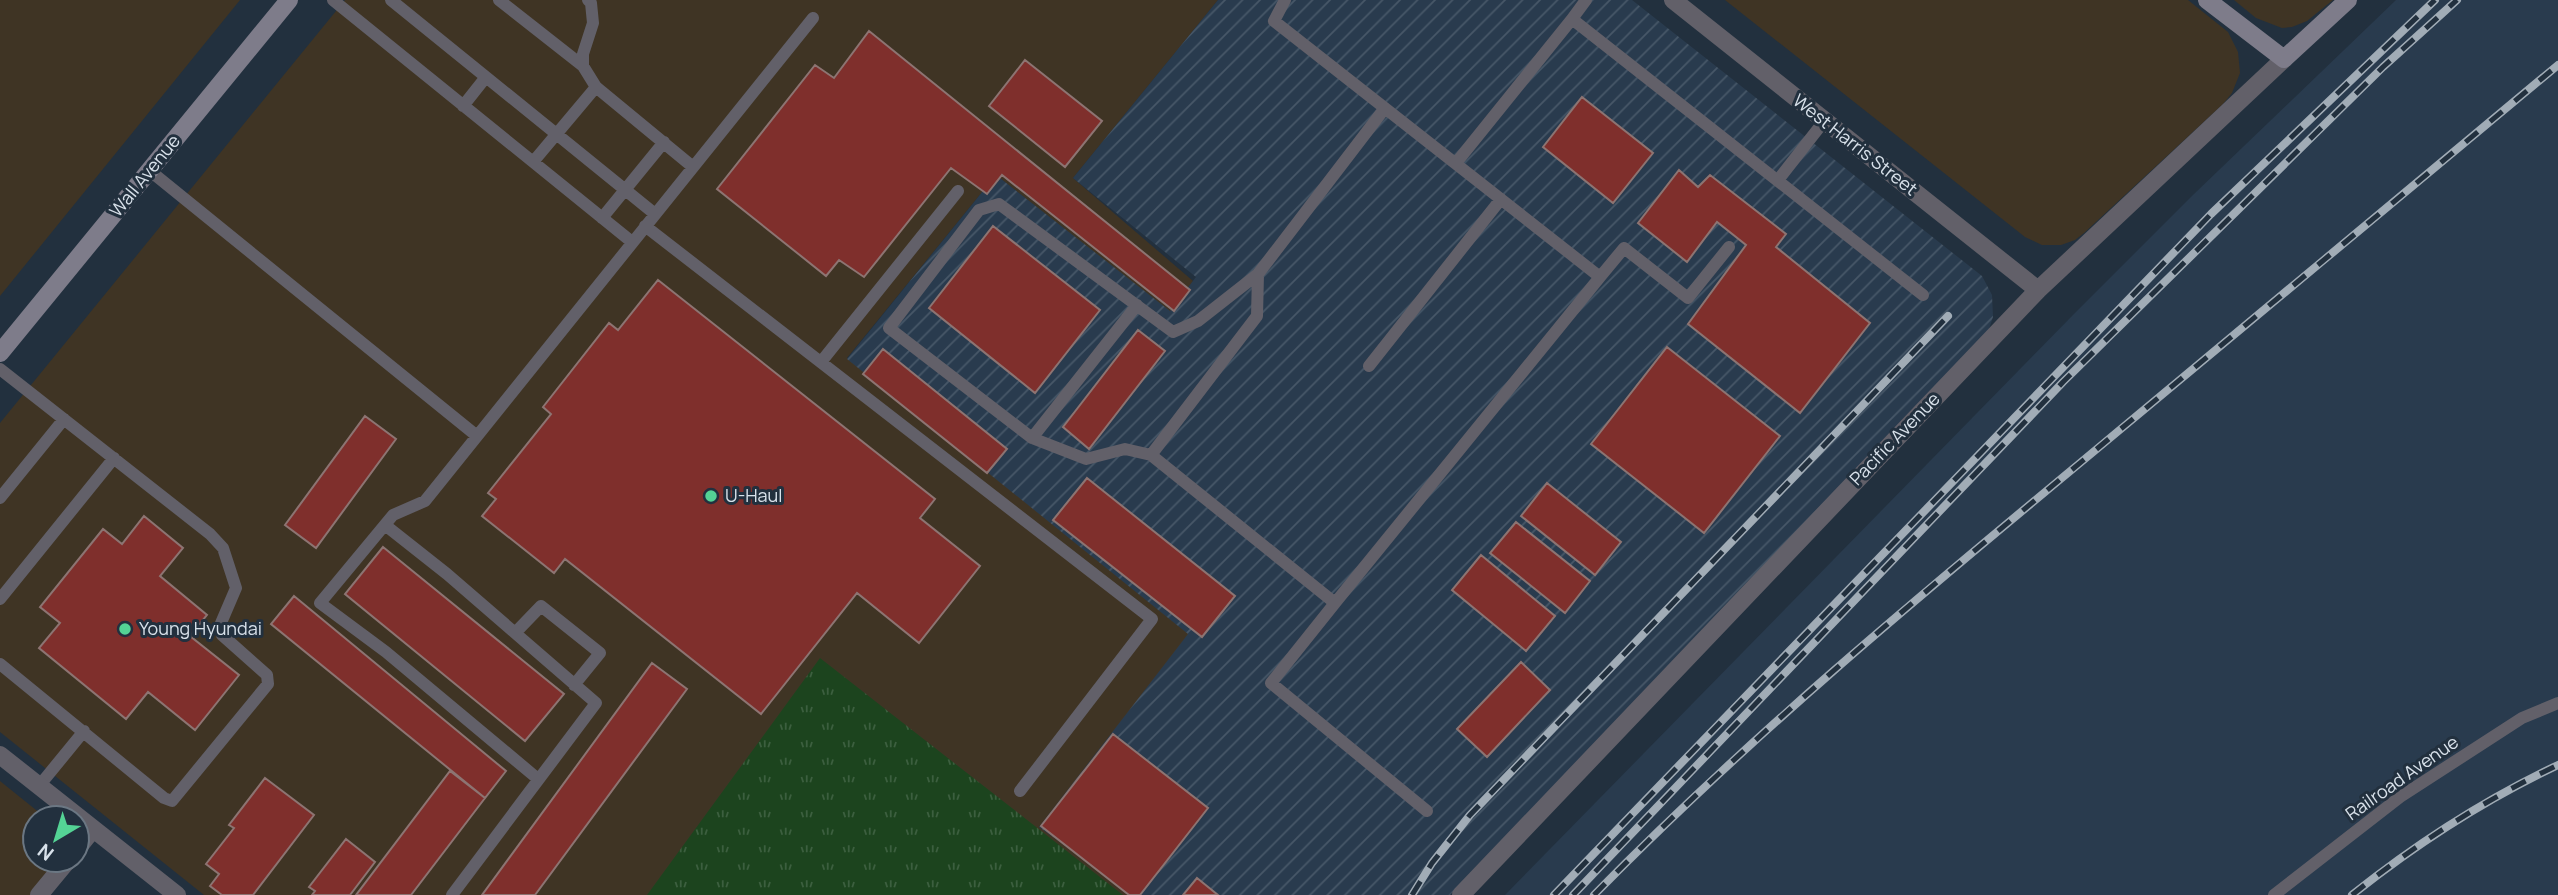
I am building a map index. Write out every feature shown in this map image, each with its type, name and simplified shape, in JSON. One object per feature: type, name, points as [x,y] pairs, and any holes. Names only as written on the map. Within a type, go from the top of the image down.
[{"type":"main road","name":"Wall Avenue","points":[[0,353],[289,0]]},
{"type":"main road","points":[[2207,0],[2284,59]]},
{"type":"main road","name":"Pacific Avenue","points":[[2284,59],[2348,0]]},
{"type":"street","name":"West Harris Street","points":[[1673,0],[2038,290]]},
{"type":"street","name":"Pacific Avenue","points":[[1461,895],[2038,290],[2284,59]]},
{"type":"street","points":[[0,755],[177,895]]},
{"type":"street","points":[[39,895],[56,874]]},
{"type":"lane","points":[[333,0],[632,242]]},
{"type":"lane","points":[[391,0],[655,214]]},
{"type":"lane","points":[[404,10],[414,0]]},
{"type":"lane","points":[[499,0],[583,66],[596,87],[693,167]]},
{"type":"lane","points":[[583,66],[583,54],[593,23],[591,3],[587,0]]},
{"type":"lane","points":[[1286,0],[1274,21],[1601,277]]},
{"type":"lane","points":[[1456,163],[1586,0]]},
{"type":"lane","points":[[538,779],[386,652],[320,603],[393,515],[425,501],[813,18]]},
{"type":"lane","points":[[1572,19],[1923,295]]},
{"type":"lane","points":[[463,106],[486,77]]},
{"type":"lane","points":[[533,162],[596,87]]},
{"type":"lane","points":[[1335,603],[1151,455],[1125,449],[1086,459],[1032,438],[888,328],[979,210],[999,204],[1172,332],[1198,321],[1258,274],[1385,108]]},
{"type":"lane","points":[[1778,180],[1825,120]]},
{"type":"lane","points":[[602,218],[664,142]]},
{"type":"lane","points":[[149,170],[477,436]]},
{"type":"lane","points":[[821,362],[958,191]]},
{"type":"lane","points":[[1369,366],[1501,198]]},
{"type":"lane","points":[[645,226],[1152,620],[1020,791]]},
{"type":"lane","points":[[1427,811],[1271,683],[1624,248],[1688,298],[1729,247]]},
{"type":"lane","points":[[1151,455],[1257,316],[1258,274]]},
{"type":"lane","points":[[1032,438],[1137,305]]},
{"type":"lane","points":[[0,369],[211,534],[223,548],[236,589],[221,623],[222,635],[267,675],[268,684],[172,801],[164,799],[0,664]]},
{"type":"lane","points":[[0,498],[64,419]]},
{"type":"lane","points":[[0,599],[114,458]]},
{"type":"lane","points":[[385,525],[447,574],[596,704],[452,895]]},
{"type":"lane","points":[[515,633],[541,606],[600,653],[574,685]]},
{"type":"lane","name":"Railroad Avenue","points":[[2274,895],[2400,797],[2522,718],[2558,703]]},
{"type":"lane","points":[[39,786],[84,731]]},
{"type":"shaded area","points":[[0,0],[240,0],[0,296]]},
{"type":"shaded area","points":[[345,0],[1218,0],[1073,178],[1193,281],[1170,312],[996,175],[847,358],[1189,634],[1040,827],[1134,895],[204,895],[0,732],[0,423]]},
{"type":"shaded area","points":[[1218,0],[1632,0],[1982,276],[1992,295],[1993,317],[1981,341],[1450,895],[1134,895],[1039,827],[1188,634],[847,359],[996,175],[1170,311],[1196,277],[1073,178]]},
{"type":"shaded area","points":[[1725,0],[2188,0],[2228,32],[2238,52],[2240,73],[2232,93],[2223,104],[2084,233],[2061,245],[2042,245],[2025,237]]},
{"type":"shaded area","points":[[2234,0],[2333,0],[2307,21],[2282,28],[2256,18]]},
{"type":"shaded area","points":[[2396,0],[2558,0],[2558,895],[1505,895],[2073,315],[2194,194]]},
{"type":"shaded area","points":[[0,781],[29,804],[21,804],[21,874],[59,874],[42,895],[0,895]]},
{"type":"green space","points":[[820,658],[1123,895],[647,895]]},
{"type":"building","points":[[869,31],[1190,290],[1174,311],[1002,175],[987,194],[951,168],[864,277],[839,260],[826,276],[717,189],[815,65],[834,78]]},
{"type":"building","points":[[1025,60],[1102,121],[1065,167],[989,106]]},
{"type":"building","points":[[1582,97],[1653,153],[1613,203],[1543,147]]},
{"type":"building","points":[[1679,170],[1698,187],[1710,175],[1786,234],[1776,247],[1870,323],[1800,413],[1688,324],[1746,245],[1717,222],[1687,262],[1638,223]]},
{"type":"building","points":[[993,226],[1100,310],[1035,393],[929,308]]},
{"type":"building","name":"U-Haul","points":[[658,280],[935,499],[920,518],[980,566],[919,643],[857,593],[761,714],[565,559],[554,573],[482,516],[496,499],[488,493],[551,414],[543,407],[609,323],[618,330]]},
{"type":"building","points":[[1138,330],[1165,351],[1089,449],[1063,427]]},
{"type":"building","points":[[1667,347],[1780,436],[1704,533],[1591,444]]},
{"type":"building","points":[[883,349],[1007,449],[987,473],[863,374]]},
{"type":"building","points":[[365,416],[396,439],[316,548],[285,525]]},
{"type":"building","points":[[1087,478],[1235,596],[1202,637],[1053,520]]},
{"type":"building","points":[[1547,483],[1621,542],[1595,575],[1521,516]]},
{"type":"building","name":"Young Hyundai","points":[[144,516],[183,548],[160,576],[207,615],[190,636],[239,675],[195,730],[148,692],[126,719],[39,648],[60,623],[40,607],[103,529],[122,544]]},
{"type":"building","points":[[1516,522],[1590,581],[1565,613],[1490,553]]},
{"type":"building","points":[[383,547],[564,694],[525,741],[345,594]]},
{"type":"building","points":[[1481,555],[1555,616],[1526,651],[1452,590]]},
{"type":"building","points":[[294,596],[506,771],[485,798],[271,624]]},
{"type":"building","points":[[1521,662],[1550,690],[1487,757],[1457,729]]},
{"type":"building","points":[[652,663],[687,689],[535,895],[482,895]]},
{"type":"building","points":[[1113,734],[1208,808],[1140,895],[1129,895],[1041,826]]},
{"type":"building","points":[[450,771],[485,798],[411,895],[356,895]]},
{"type":"building","points":[[265,778],[314,815],[253,895],[222,895],[210,886],[219,874],[206,864],[234,828],[229,825]]},
{"type":"building","points":[[346,839],[375,862],[350,895],[312,895],[315,891],[309,887]]},
{"type":"building","points":[[1197,878],[1218,895],[1183,895]]},
{"type":"railway","points":[[1554,895],[2211,214],[2435,0]]},
{"type":"railway","points":[[1573,895],[2063,382],[2383,67],[2457,0]]},
{"type":"railway","points":[[1594,895],[1712,780],[1834,670],[2558,65]]},
{"type":"railway","points":[[1412,895],[1432,863],[1470,815],[1948,316]]},
{"type":"railway","points":[[2352,895],[2451,824],[2558,765]]},
{"type":"place","name":"U-Haul","points":[[711,496]]},
{"type":"place","name":"Young Hyundai","points":[[125,629]]}]
